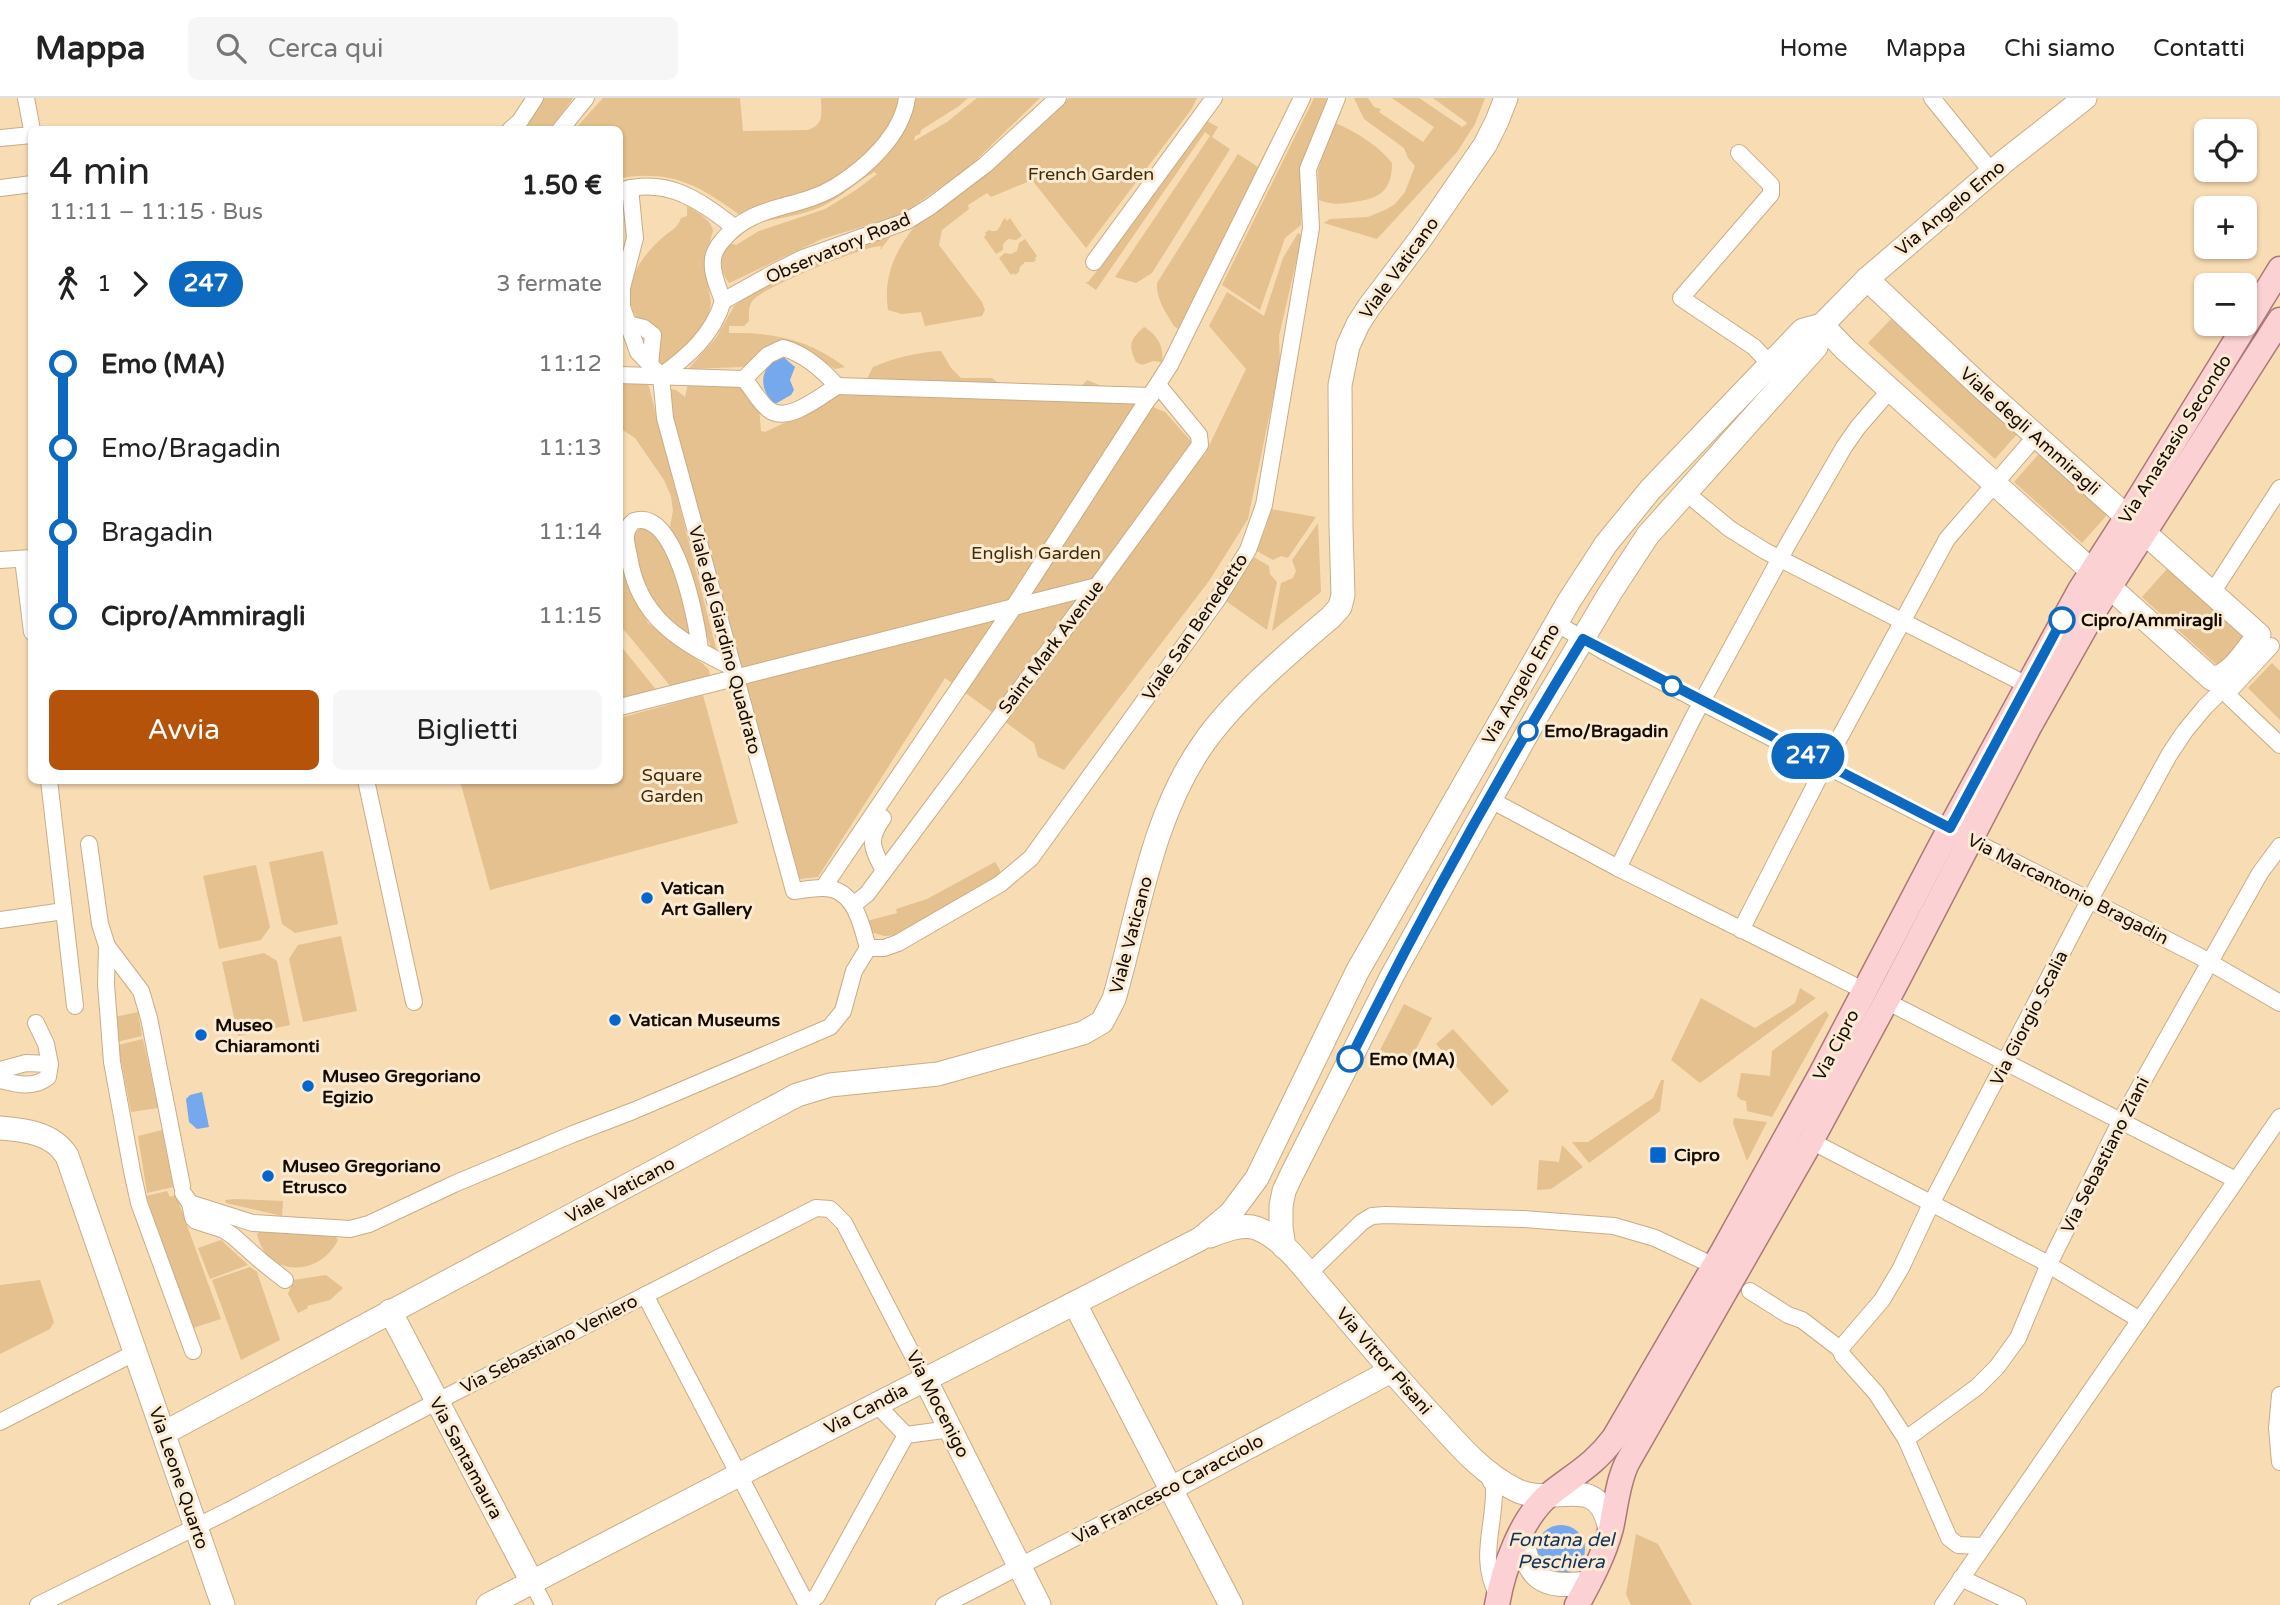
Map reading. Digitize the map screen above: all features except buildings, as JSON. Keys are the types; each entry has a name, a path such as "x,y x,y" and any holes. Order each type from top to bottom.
{"main road":[{"name":"Viale Vaticano","path":"164,1433 797,1095 825,1086 920,1076 966,1067 1083,1033 1102,1022 1114,999 1161,828 1185,773 1203,744 1239,701 1340,607 1343,596 1340,385 1348,346 1365,313 1485,145 1506,98"},
{"name":"Via Angelo Emo","path":"1284,1247 1280,1216 1284,1191 1323,1112 1393,974 1489,799 1628,563 1685,492 1816,347 1822,325 1867,279 1992,172 2085,98"},
{"name":"Via Anastasio Secondo","path":"2109,587 2135,526 2280,269"},
{"name":"Viale degli Ammiragli","path":"1867,279 2135,526 2270,645 2230,669 2217,685"},
{"name":"Via Anastasio Secondo","path":"2091,571 2135,526 2280,320"},
{"name":"Via Angelo Emo","path":"1237,1206 1257,1178 1357,972 1556,623 1606,544 1654,484 1803,330 1822,325"},
{"path":"1822,325 1890,390 2217,685"},
{"name":"Via Cipro","path":"1610,1531 1620,1482 1627,1463 1811,1141 1876,996 1960,834 2026,685 2091,571"},
{"name":"Via Cipro","path":"1960,834 2030,725 2109,587"},
{"name":"Via Cipro","path":"1549,1495 1594,1462 1615,1438 1821,1074 1876,996"},
{"name":"Via Leone Quarto","path":"0,1128 33,1132 50,1138 67,1156 223,1605"},
{"name":"Via Candia","path":"488,1605 1200,1239 1237,1206"},
{"name":"Via Vittor Pisani","path":"1200,1239 1233,1229 1252,1227 1284,1247 1391,1371 1486,1472 1521,1492 1549,1495"},
{"path":"1075,1304 1231,1605"},
{"name":"Via Santamaura","path":"390,1311 533,1582"},
{"name":"Via Francesco Caracciolo","path":"1170,1489 1391,1371"},
{"name":"Via Mocenigo","path":"925,1379 1039,1605"},
{"path":"1492,1602 1530,1516 1549,1495 1577,1493 1597,1500 1607,1516 1610,1531 1577,1605"},
{"path":"1521,1532 1527,1562 1540,1578 1557,1585 1589,1583"}],"street":[{"path":"26,98 31,126"},
{"path":"514,126 528,110 534,98"},
{"path":"563,126 586,98"},
{"path":"656,371 690,355 709,333 718,317 723,301 713,258 718,246 734,227 755,215 834,187 872,158 892,135 907,98"},
{"name":"Observatory Road","path":"723,301 803,258 908,221 976,172 1058,98"},
{"path":"1094,262 1214,98"},
{"path":"823,888 1013,608 1154,390 1176,353 1302,98"},
{"name":"Viale San Benedetto","path":"868,948 884,948 898,943 1000,884 1031,858 1217,600 1248,550 1264,505 1311,228 1308,169 1337,98"},
{"path":"1933,98 1992,172"},
{"path":"0,138 28,133"},
{"path":"1739,153 1771,185 1771,194 1681,298 1755,347 1770,365 1775,393"},
{"path":"0,188 28,184"},
{"path":"623,279 635,238 625,189 658,188 687,194 704,203 734,227"},
{"path":"623,306 638,352 656,371"},
{"path":"744,379 768,355 783,348 792,350 812,362 837,386"},
{"path":"623,375 656,371 744,379 770,412 780,415 801,408 837,386 1154,390"},
{"name":"Viale del Giardino Quadrato","path":"656,371 665,418 794,891 831,889 848,898 853,905"},
{"name":"Saint Mark Avenue","path":"853,905 867,894 1200,444 1199,435 1154,390"},
{"path":"1618,868 1701,702 1779,559 1844,447 1890,390"},
{"path":"1741,930 1825,765 1947,539 2036,436"},
{"path":"2212,593 2280,488"},
{"path":"1685,492 1730,529 1779,559 2026,685"},
{"path":"716,683 705,653 698,632 680,562 653,523 643,519 634,521 626,529 626,538 633,579 639,593 658,620 683,641 705,653 734,672"},
{"path":"0,560 27,559"},
{"path":"623,707 716,683 734,672 1097,586"},
{"name":"Via Marcantonio Bragadin","path":"1556,623 1701,702 2209,961 2280,1003"},
{"path":"2217,685 2280,745"},
{"name":"Via Giorgio Scalia","path":"1840,1349 1886,1293 1901,1268 1931,1204 2090,900 2169,755 2217,685"},
{"path":"884,871 873,848 873,832 963,700"},
{"path":"49,784 75,1006"},
{"path":"367,784 414,1002"},
{"path":"1489,799 1618,868 2121,1119 2236,1180"},
{"path":"89,844 100,924 107,946 112,1062 132,1171 139,1203 193,1351"},
{"name":"Via Sebastiano Ziani","path":"1906,1439 1964,1398 1997,1367 2018,1338 2049,1264 2121,1119 2260,873 2280,846"},
{"path":"185,1194 253,1223 342,1230 360,1227 478,1174 830,1027 843,1011 854,971 868,948 853,905"},
{"path":"0,920 64,911"},
{"path":"107,946 141,990 185,1194 193,1218 233,1236 285,1280"},
{"path":"0,1080 22,1085 37,1083 48,1077 50,1064 46,1044 36,1023"},
{"path":"0,1070 26,1063 50,1064"},
{"path":"1293,1101 1304,1114 1323,1112"},
{"path":"1943,1605 2280,1116"},
{"path":"1811,1141 2049,1264 2140,1320"},
{"name":"Via Sebastiano Veniero","path":"38,1605 195,1527 807,1211 816,1208 830,1209"},
{"name":"Via Mocenigo","path":"830,1209 844,1223 925,1379"},
{"path":"1308,1273 1362,1222 1372,1216 1385,1215 1523,1219 1614,1226 1655,1238 1714,1266"},
{"path":"1750,1291 1788,1315 1802,1320 1840,1349 1843,1356 1876,1393 1906,1439 1947,1535 1956,1544 1982,1546"},
{"path":"645,1295 806,1604 817,1596 905,1435"},
{"path":"0,1422 136,1352"},
{"path":"2280,1395 2277,1428 2280,1462"},
{"path":"876,1404 905,1435"},
{"path":"905,1435 951,1429"},
{"path":"1486,1472 1494,1487 1488,1567 1492,1602"},
{"name":"Via Francesco Caracciolo","path":"944,1605 1170,1489"},
{"name":"Via Santamaura","path":"533,1582 544,1605"},
{"path":"1958,1582 2018,1605"}],"green space":[{"path":"544,98 573,98 552,126 526,126"},
{"path":"603,98 740,98 743,131 813,128 820,121 821,98 900,98 889,128 874,149 821,189 740,215 711,195 684,182 655,176 623,178 623,126 578,126"},
{"path":"913,98 968,98 921,130 914,141 947,122 977,98 1040,98 970,166 911,208 892,218 822,239 729,283 723,273 722,263 730,243 736,245 759,231 825,209 877,174 874,172 814,210 747,226 860,176"},
{"name":"French Garden","path":"1069,98 1197,98 1191,110 1086,248 1032,180 991,197 987,193 968,205 969,209 942,230 939,245 982,302 985,310 982,316 925,326 921,312 902,314 888,310 887,286 892,265 915,226 996,167"},
{"path":"1314,98 1327,98 1301,164 1301,225 1285,238 1260,310 1222,285"},
{"path":"1354,98 1368,98 1374,107 1381,109 1379,112 1423,142 1434,127 1392,98 1419,98 1462,127 1466,122 1433,98 1485,98 1475,124 1457,152 1377,239 1324,223 1330,219 1368,217 1395,204 1405,192 1415,166 1404,148 1364,119"},
{"path":"1205,120 1218,127 1212,137 1230,149 1152,273 1136,283 1115,277 1210,136 1205,132 1096,290 1085,282 1088,282 1100,267"},
{"path":"1335,123 1366,140 1392,163 1387,187 1377,196 1340,204 1319,200 1318,170"},
{"path":"1238,154 1258,167 1178,329 1162,306 1157,283"},
{"path":"687,206 707,219 713,231 704,261 711,303 705,324 666,367 657,366 660,332 636,317 631,306 631,284 646,255 676,227 681,218 687,216"},
{"path":"1005,218 1007,221 1010,218 1022,236 1016,240 1008,239 1003,244 1003,250 996,254 984,237 985,233 998,230"},
{"name":"English Garden","path":"1298,233 1302,236 1279,336 1280,364 1248,519 1209,581 1064,770 1038,757 1034,743 945,678 818,877 800,879 671,419 668,395 671,389 685,397 688,384 742,388 759,408 761,431 765,432 799,416 848,382 867,379 873,367 906,356 941,351 961,378 992,378 1017,397 1077,391 1087,380 1165,412 1204,456 1246,369 1209,326 1227,292 1264,316 1283,258"},
{"path":"886,234 891,236 880,250 881,246 836,260 761,294 750,305 749,321 744,326 729,326 729,333 776,336 805,344 845,367 835,369 800,349 775,343 743,367 688,369 716,338 734,306 747,297 791,271"},
{"path":"1025,239 1037,256 1036,260 1025,262 1019,272 1011,275 999,258 1005,253 1017,251 1019,243"},
{"path":"1891,319 2017,434 1995,459 1868,343"},
{"path":"1144,327 1159,342 1162,362 1153,361 1142,365 1136,362 1132,343"},
{"path":"623,382 648,383 717,652 712,650 669,532 673,511 671,496 664,480 635,438 623,430"},
{"path":"2039,454 2107,515 2082,543 2014,482"},
{"path":"1271,509 1316,517 1288,558 1281,556 1273,560 1255,550 1266,528"},
{"path":"1318,523 1321,592 1272,631 1281,583 1293,578 1296,571 1292,560"},
{"path":"645,528 665,547 678,574 692,632 690,634 672,623 646,595 632,538 639,529"},
{"path":"1252,556 1269,566 1270,574 1277,582 1267,630 1223,599"},
{"path":"623,566 627,582 648,623 709,670 710,676 672,688 623,629"},
{"path":"2167,569 2247,640 2221,669 2142,597"},
{"path":"623,649 658,692 623,701"},
{"path":"2272,663 2280,671 2280,720 2248,688"},
{"name":"Square Garden","path":"703,695 738,823 490,890 461,784 623,784 623,717"},
{"path":"323,851 338,924 295,933 282,924 269,862"},
{"path":"995,862 1000,874 900,935 884,936 868,931 867,921 897,913 896,909 927,899"},
{"path":"256,865 270,927 261,940 219,949 203,876"},
{"path":"341,936 357,1011 303,1022 289,959 298,945"},
{"path":"264,953 277,961 290,1025 238,1036 222,962"},
{"path":"1800,988 1816,998 1700,1083 1671,1060 1701,998 1755,1028 1795,1003"},
{"path":"1404,1004 1432,1018 1408,1064 1380,1050"},
{"path":"1826,1011 1829,1015 1772,1117 1747,1111 1746,1101 1737,1096 1741,1073 1770,1076 1772,1051"},
{"path":"138,1012 142,1036 117,1042 114,1017"},
{"path":"1453,1029 1509,1091 1492,1106 1436,1044"},
{"path":"143,1039 158,1108 131,1112 118,1045"},
{"path":"1661,1080 1664,1080 1660,1111 1589,1163 1572,1142 1588,1142 1653,1098"},
{"path":"1734,1118 1767,1122 1747,1161 1733,1123"},
{"path":"162,1130 173,1187 147,1193 138,1136"},
{"path":"1562,1145 1583,1167 1551,1189 1537,1190 1539,1160 1559,1162"},
{"path":"167,1191 170,1197 176,1195 221,1319 193,1328 146,1196"},
{"path":"225,1200 283,1201 282,1216 226,1203"},
{"path":"261,1230 335,1236 338,1240 319,1261 294,1267 282,1265 262,1248 257,1234"},
{"path":"221,1240 248,1265 210,1279 198,1248"},
{"path":"250,1267 257,1272 280,1340 241,1360 212,1280"},
{"path":"326,1275 343,1288 330,1300 307,1306 308,1308 298,1313 288,1294 293,1280"},
{"path":"40,1280 54,1322 50,1329 0,1354 0,1285"},
{"path":"1636,1534 1658,1544 1692,1605 1631,1605 1626,1594"}],"water":[{"path":"781,355 795,367 790,380 794,390 791,395 775,404 765,391 763,378 769,365"},
{"path":"202,1092 209,1127 197,1129 189,1122 186,1099"},
{"name":"Fontana del Peschiera","path":"1561,1525 1578,1532 1585,1549 1578,1566 1561,1573 1544,1566 1537,1549 1544,1532"}],"bus line":[{"name":"247","path":"1350,1059 1393,974 1484,809 1583,639 1950,828 2062,620"}],"place":[{"name":"Cipro/Ammiragli","path":"2062,620"},
{"name":"Emo/Bragadin","path":"1528,731"},
{"name":"Vatican Art Gallery","path":"647,898"},
{"name":"Vatican Museums","path":"615,1020"},
{"name":"Museo Chiaramonti","path":"201,1035"},
{"name":"Emo (MA)","path":"1350,1059"},
{"name":"Museo Gregoriano Egizio","path":"308,1086"},
{"name":"Cipro","path":"1658,1155"},
{"name":"Museo Gregoriano Etrusco","path":"268,1176"}]}
